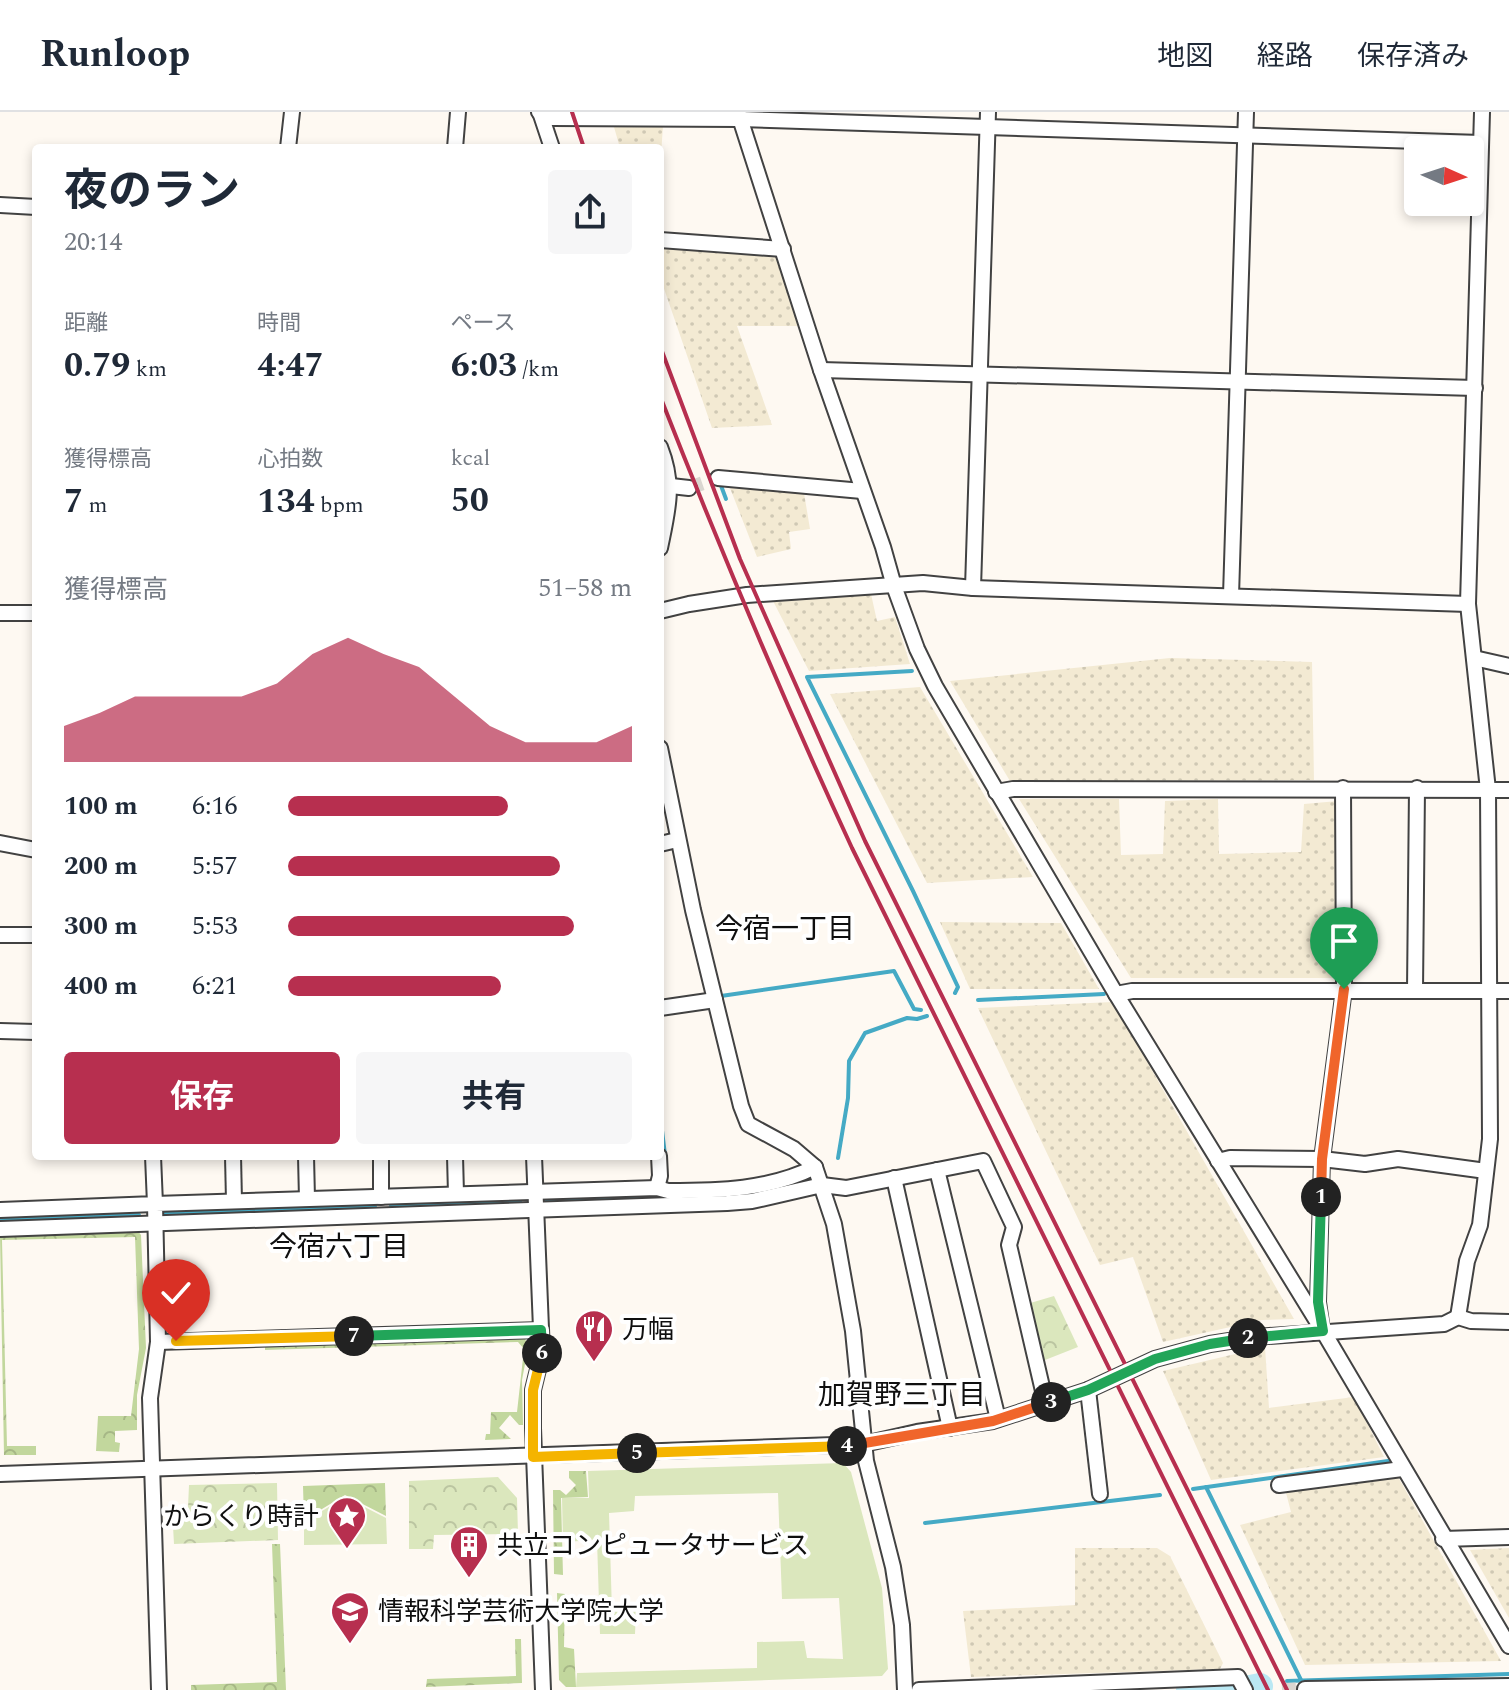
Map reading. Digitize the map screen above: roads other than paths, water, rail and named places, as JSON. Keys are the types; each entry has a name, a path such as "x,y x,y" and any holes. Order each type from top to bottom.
{"street":[{"path":"288,144 292,112"},
{"path":"455,144 458,112"},
{"path":"540,112 553,118 607,115 739,116 987,128 1404,141"},
{"path":"540,112 551,144"},
{"path":"973,588 988,112"},
{"path":"1231,596 1246,112"},
{"path":"1481,136 1482,112"},
{"path":"739,116 894,586 917,649 935,686 1116,994 1323,1331 1443,1539 1509,1646"},
{"path":"0,205 32,207"},
{"path":"1458,1317 1467,1261 1480,1225 1490,1139 1488,790 1468,604 1479,216"},
{"path":"664,240 783,249"},
{"path":"821,370 1475,388"},
{"path":"664,458 669,508 664,530"},
{"path":"718,478 862,491"},
{"path":"665,486 689,488"},
{"path":"664,610 747,595 923,583 973,588 1468,604"},
{"path":"0,613 32,613"},
{"path":"1474,658 1509,666"},
{"path":"664,770 677,840 741,1106 748,1124 794,1149 815,1167 834,1224 848,1298 870,1483 893,1567 902,1625 904,1690 911,1690"},
{"path":"1323,1331 1318,1302 1322,1159 1344,989 1343,788"},
{"path":"1415,990 1417,788"},
{"path":"996,792 1013,789 1509,790"},
{"path":"664,843 677,840"},
{"path":"0,843 32,849"},
{"path":"0,935 32,935"},
{"path":"1116,994 1132,991 1344,989 1509,991"},
{"path":"664,1007 715,1000"},
{"path":"0,1031 32,1032"},
{"path":"1218,1161 1230,1158 1322,1159 1365,1164 1398,1159 1486,1171"},
{"path":"153,1160 158,1342 150,1398 159,1690"},
{"path":"233,1160 234,1201"},
{"path":"306,1160 307,1199"},
{"path":"381,1160 381,1197"},
{"path":"455,1160 456,1194"},
{"path":"534,1160 542,1353 533,1390 533,1457 543,1690"},
{"path":"657,1188 659,1160"},
{"path":"0,1229 752,1201 822,1185 846,1188 983,1161 1014,1227 1009,1245 1046,1404"},
{"path":"0,1210 535,1191 657,1188 672,1191 739,1190 800,1175 815,1167"},
{"path":"937,1170 998,1419"},
{"path":"894,1178 950,1428"},
{"path":"0,1474 864,1444 998,1419 1088,1390 1155,1359 1210,1344 1323,1331 1444,1324 1458,1317 1471,1321 1509,1322"},
{"path":"158,1342 541,1330"},
{"path":"1088,1390 1100,1494"},
{"path":"1279,1485 1402,1469"},
{"path":"1443,1539 1509,1537"},
{"path":"919,1690 1128,1687 1147,1680 1238,1677 1243,1685"},
{"path":"1305,1689 1509,1686"}],"waterway":[{"path":"723,483 720,483 726,499"},
{"path":"912,671 807,677 958,987 955,993"},
{"path":"721,996 894,971 914,1009 921,1010"},
{"path":"978,1000 1104,994"},
{"path":"838,1158 848,1098 849,1061 865,1033 907,1018 927,1016"},
{"path":"664,1147 665,1155"},
{"path":"787,1185 807,1178"},
{"path":"547,1201 667,1198"},
{"path":"391,1206 520,1202"},
{"path":"163,1213 375,1206"},
{"path":"0,1219 139,1215"},
{"path":"1193,1489 1388,1461"},
{"path":"1206,1487 1301,1680"},
{"path":"925,1523 1160,1495"},
{"path":"1287,1681 1509,1674"},
{"path":"1189,1690 1240,1690 1260,1686"}],"tunnel":[{"path":"689,488 718,478"},
{"path":"1282,1690 1305,1689"}],"railway":[{"path":"572,112 583,144"},
{"path":"664,357 740,559 865,841 1287,1690"},
{"path":"664,406 753,624 852,848 1268,1690"}],"place":[{"name":"万幅","path":"594,1363"},
{"name":"からくり時計","path":"347,1550"},
{"name":"共立コンピュータサービス","path":"469,1579"},
{"name":"情報科学芸術大学院大学","path":"350,1645"}],"district":[{"name":"今宿一丁目","path":"785,928"},
{"name":"今宿六丁目","path":"339,1246"},
{"name":"加賀野三丁目","path":"902,1394"}]}
